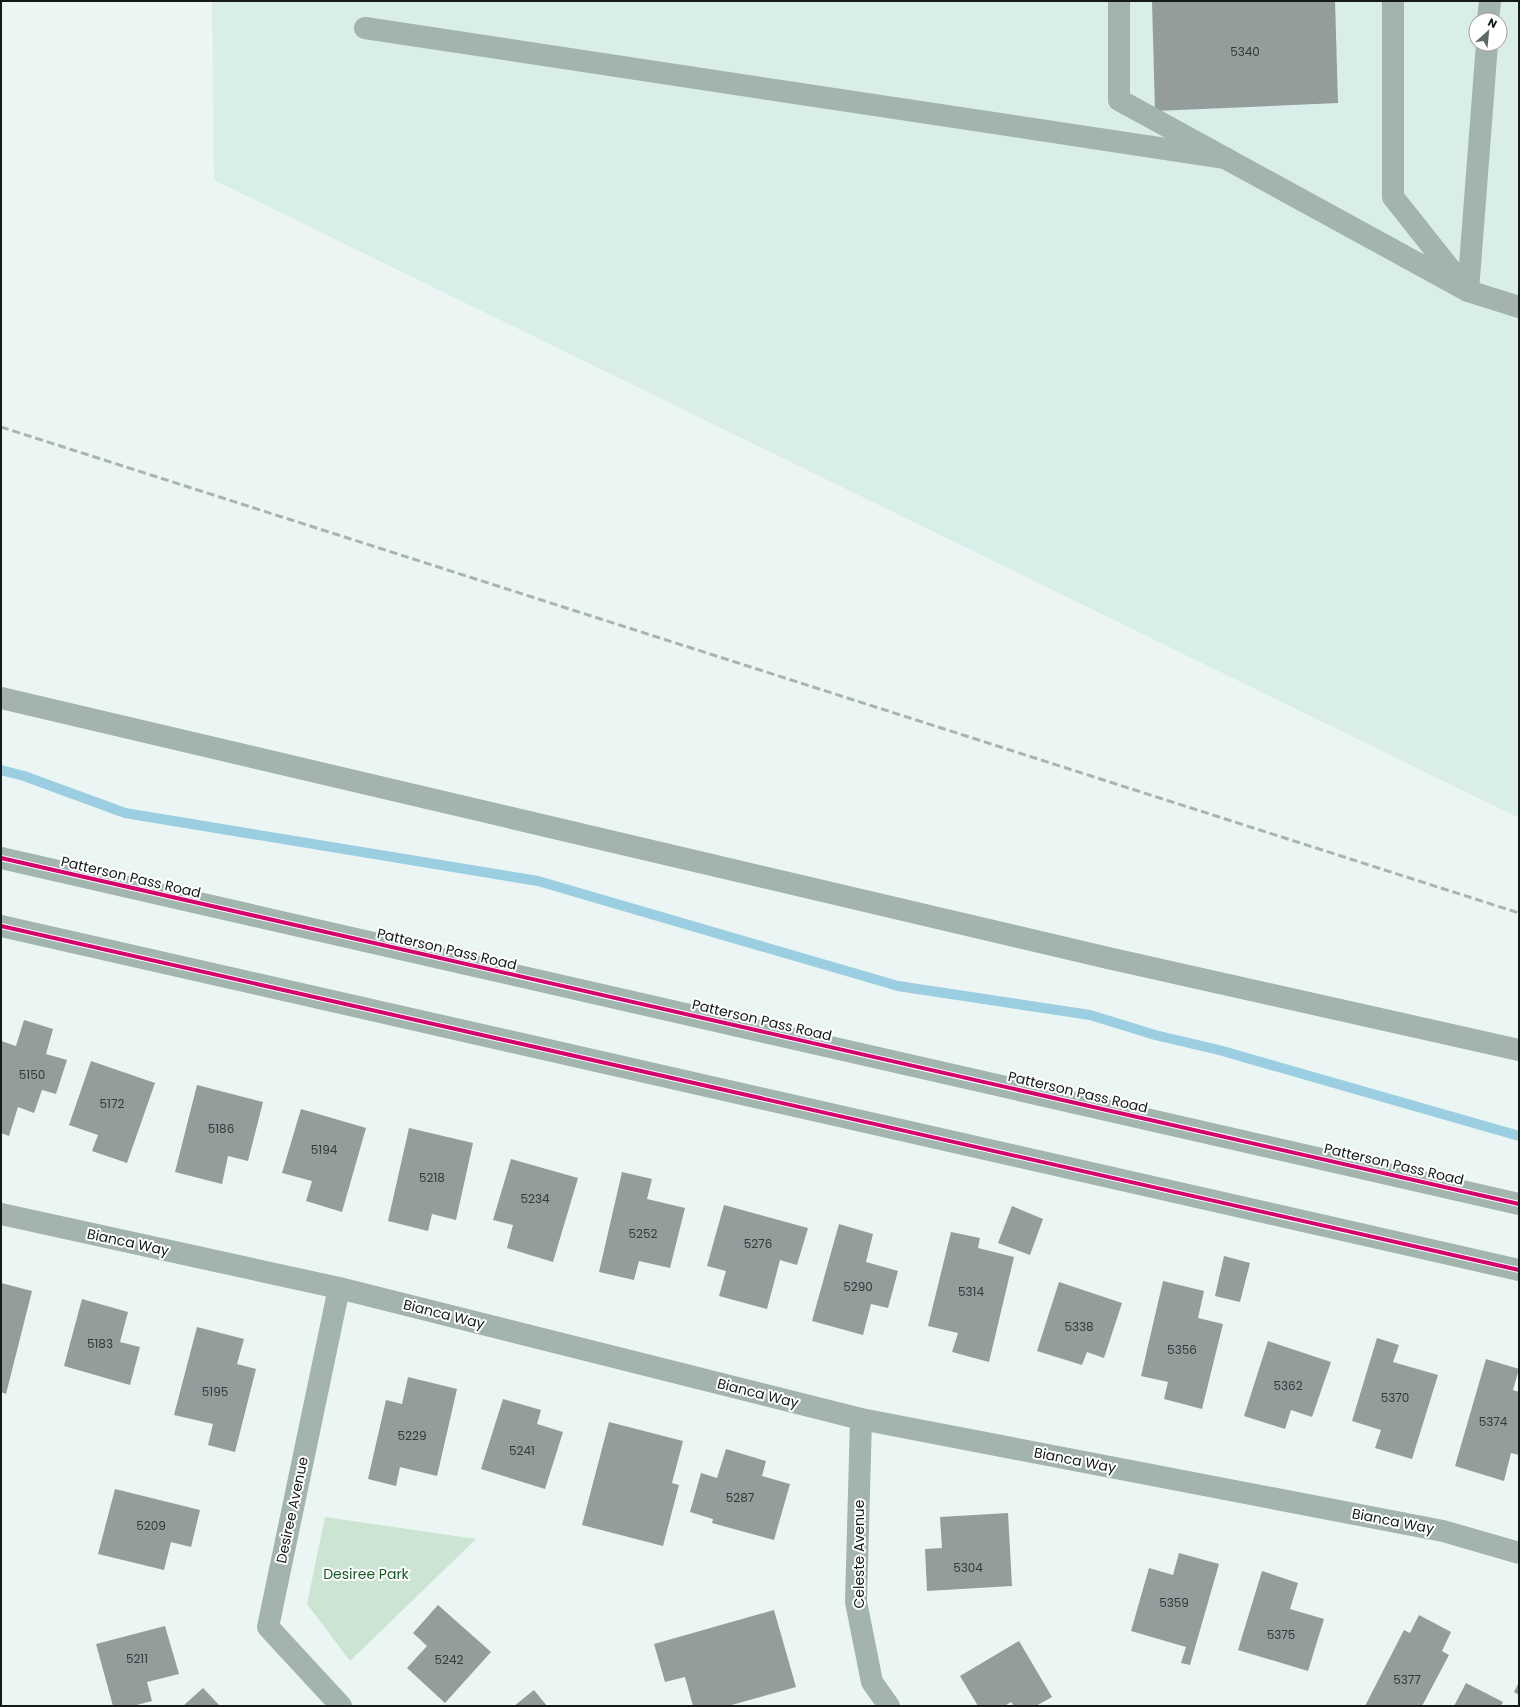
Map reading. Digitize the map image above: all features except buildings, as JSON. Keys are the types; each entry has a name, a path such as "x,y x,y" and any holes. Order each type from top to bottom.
{"main road":[{"name":"Patterson Pass Road","path":"1,858 1519,1204"},
{"path":"1,926 1519,1270"}],"street":[{"path":"1118,1 1119,100 1468,291 1519,307"},
{"path":"1393,1 1394,197 1468,291"},
{"path":"1489,12 1490,1"},
{"path":"365,28 1225,158"},
{"path":"1468,291 1486,52"},
{"path":"1,698 1108,958 1519,1050"},
{"name":"Bianca Way","path":"1,1214 339,1288 860,1419 1443,1531 1519,1553"},
{"name":"Desiree Avenue","path":"339,1288 268,1627 342,1706"},
{"name":"Celeste Avenue","path":"860,1419 856,1602 872,1682 889,1706"}],"shaded area":[{"path":"212,1 1519,1 1519,818 214,180"}],"green space":[{"name":"Desiree Park","path":"325,1517 476,1539 350,1661 307,1604"}],"waterway":[{"path":"1,770 24,776 125,813 538,881 898,986 1090,1015 1155,1035 1219,1050 1519,1136"}],"railway":[{"path":"1,427 1519,913"}],"cycle path":[{"path":"1,858 1519,1204"},
{"path":"1,926 1519,1270"}]}
